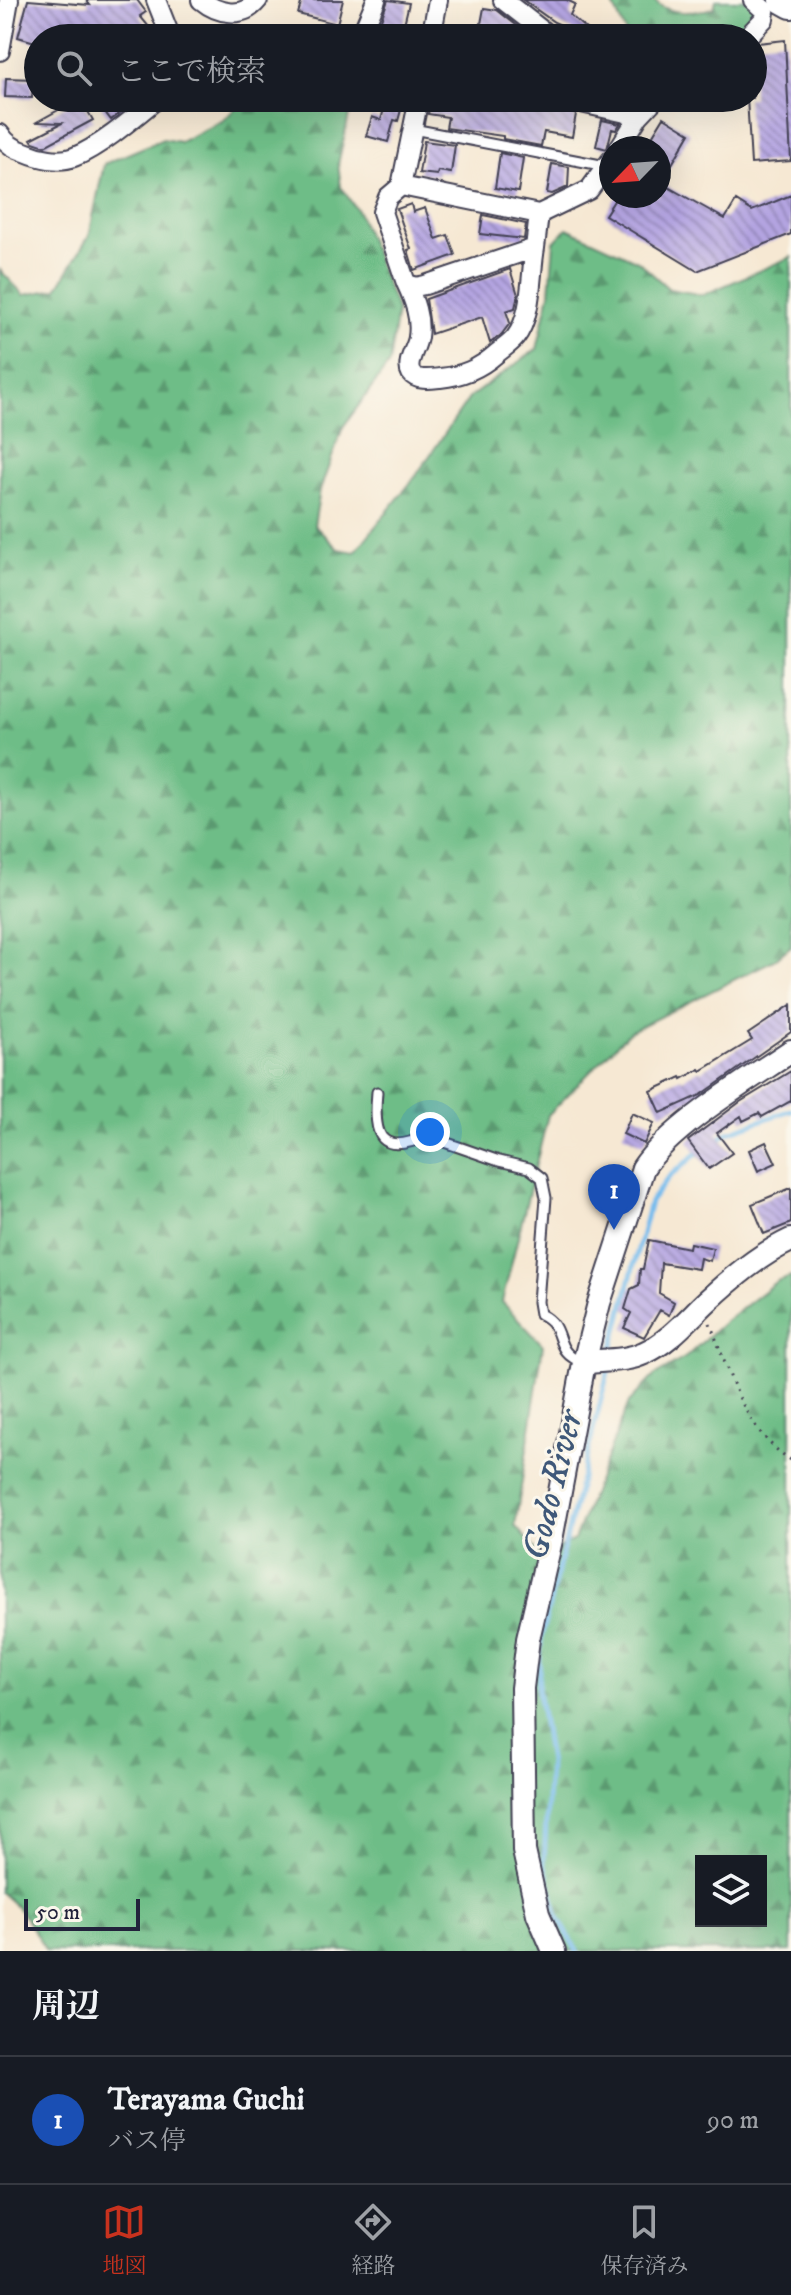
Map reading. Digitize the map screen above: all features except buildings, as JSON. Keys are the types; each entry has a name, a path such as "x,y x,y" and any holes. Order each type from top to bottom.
{"main road":[{"path":"782,0 791,5"}],"street":[{"path":"0,51 9,0"},
{"path":"156,0 165,24"},
{"path":"201,0 227,13 243,12 258,0"},
{"path":"366,24 376,0"},
{"path":"434,24 438,0"},
{"path":"503,0 534,24"},
{"path":"753,0 765,11 759,24"},
{"path":"0,134 16,149 35,156 55,159 74,157 141,112"},
{"path":"416,112 401,186 388,197 382,212 414,301 418,321 418,339 411,358 413,375 419,379 464,375 491,358 515,337 528,305 539,214"},
{"path":"621,112 639,116"},
{"path":"635,112 639,116"},
{"path":"626,136 643,112"},
{"path":"401,186 539,214 589,190 599,176"},
{"path":"406,283 415,287 425,285 535,248"},
{"path":"554,1951 538,1914 524,1851 522,1688 528,1639 551,1540 584,1363 613,1258 648,1160 671,1137 791,1051"},
{"path":"584,1363 603,1359 628,1360 663,1344 703,1304 753,1263 791,1240"}],"lane":[{"path":"413,129 599,161"},
{"path":"377,1092 375,1114 379,1133 390,1143 405,1145 427,1136 529,1168 542,1178 546,1198 538,1302 540,1314 554,1325 570,1358 584,1363"}],"path":[{"path":"703,1304 737,1396 777,1451 791,1460"}],"green space":[{"path":"611,0 654,0 666,9 682,12 714,8 716,0 750,0 754,7 742,24 622,24"},
{"path":"232,112 350,112 338,164 341,187 358,212 397,311 389,364 343,427 320,490 314,525 338,549 355,552 415,477 470,397 537,349 550,293 554,242 567,228 638,261 669,289 703,295 791,257 791,946 774,960 629,1032 548,1115 502,1302 543,1345 515,1526 541,1556 574,1540 629,1402 654,1376 686,1357 724,1322 777,1281 791,1276 791,1951 46,1951 21,1911 0,1892 0,270 24,295 57,289 89,236 104,164 163,139 180,142 224,120"}],"waterway":[{"name":"Godo River","path":"715,1141 729,1132 791,1110"},
{"name":"Godo River","path":"611,1354 650,1202 669,1177 700,1151"},
{"name":"Godo River","path":"577,1951 558,1917 544,1863 549,1761 538,1690 541,1638 609,1368"}],"place":[{"name":"Terayama Guchi","path":"614,1230"}]}
